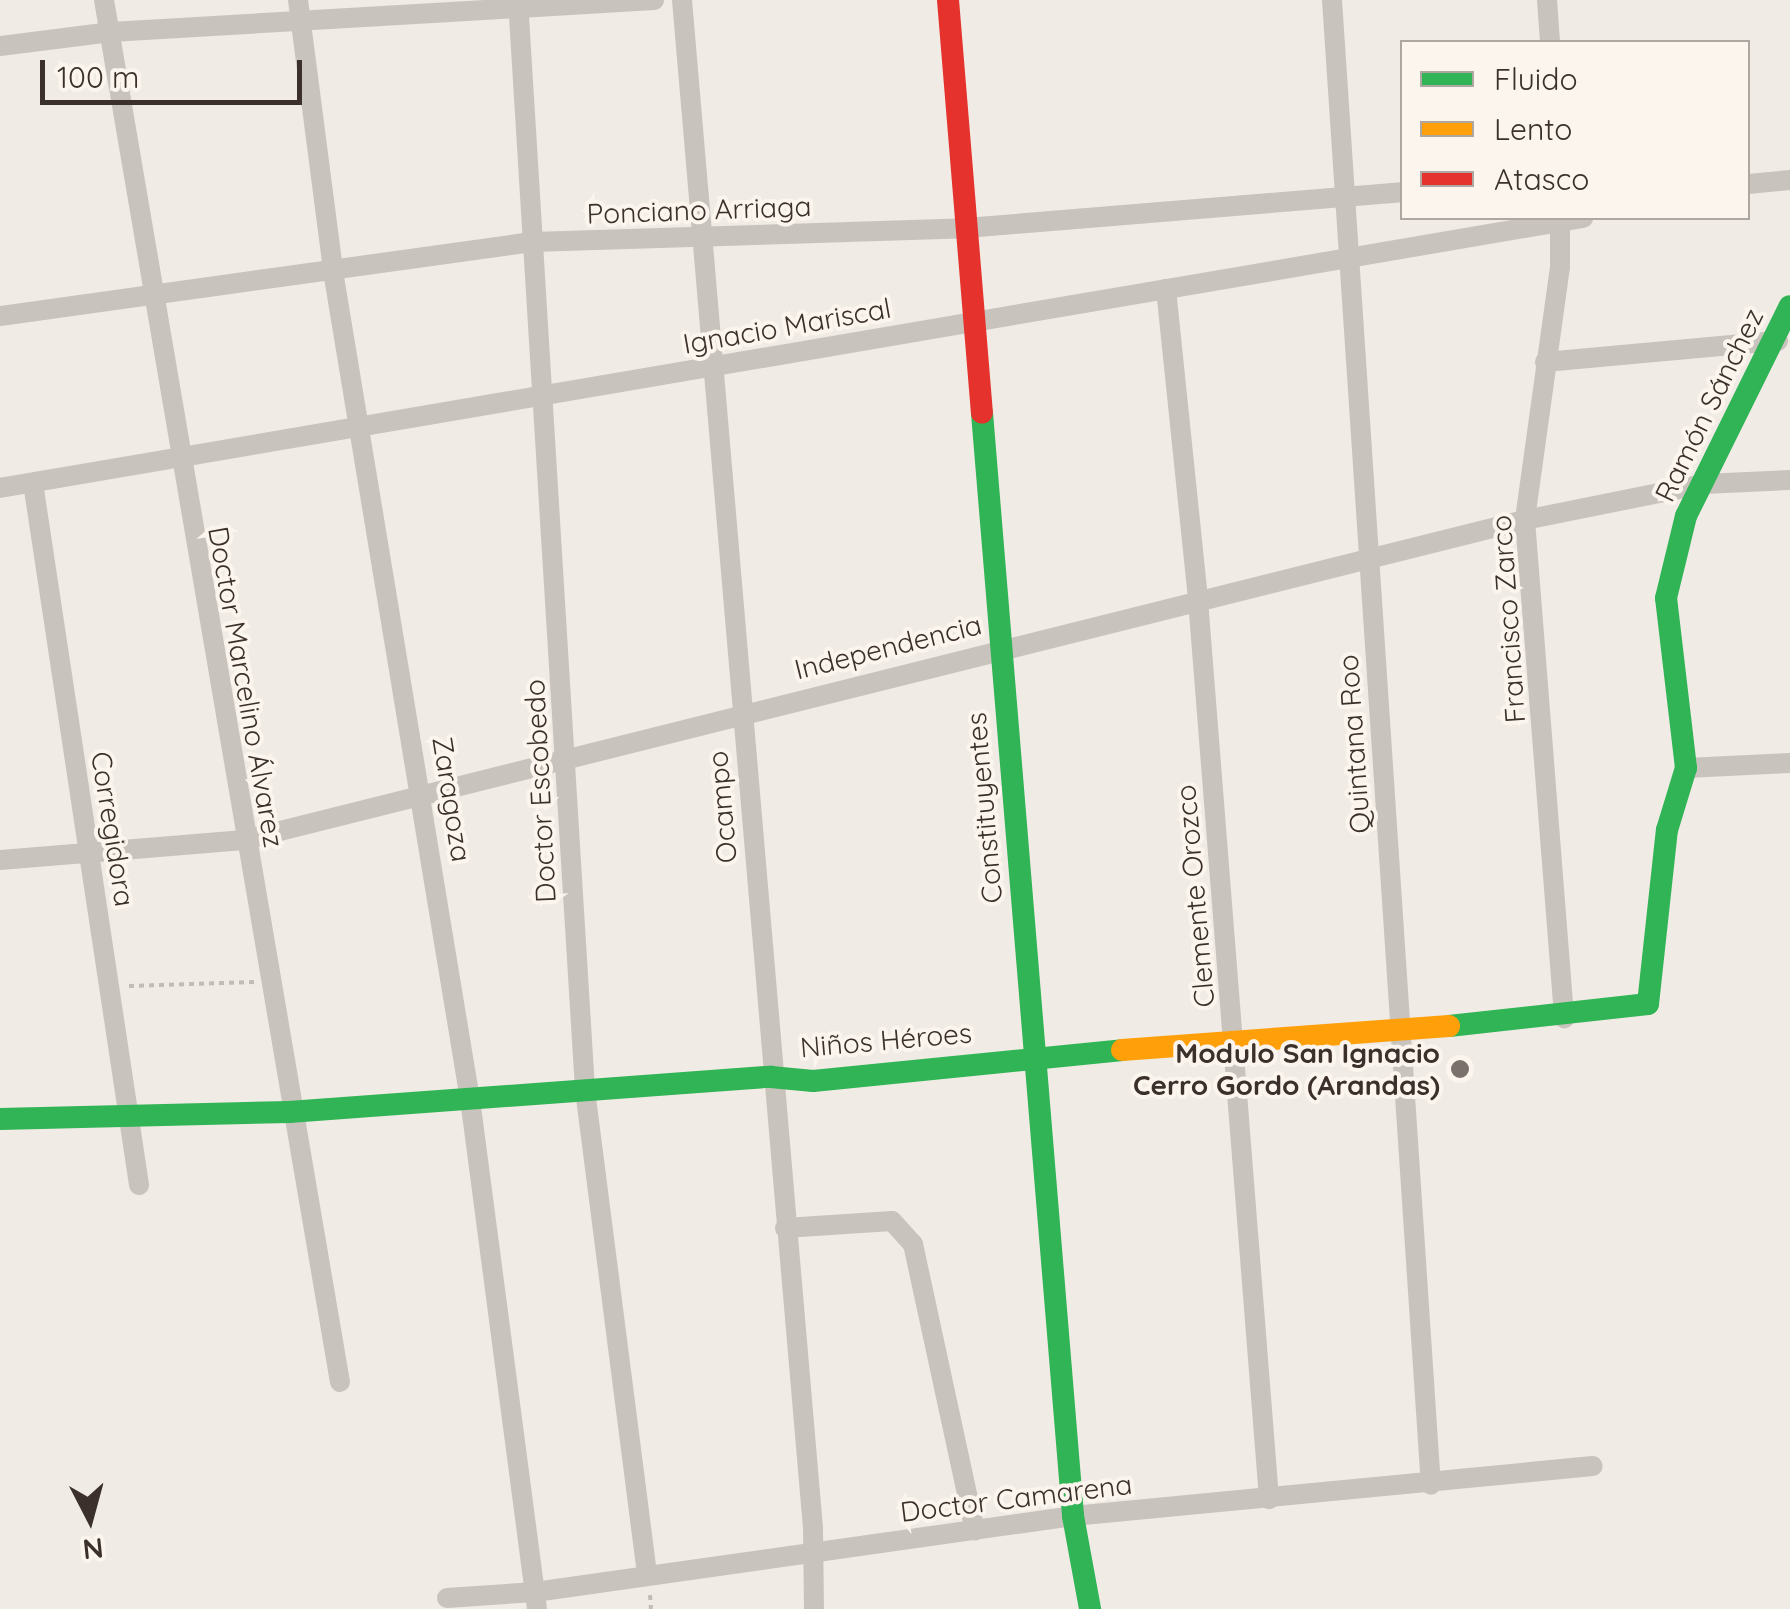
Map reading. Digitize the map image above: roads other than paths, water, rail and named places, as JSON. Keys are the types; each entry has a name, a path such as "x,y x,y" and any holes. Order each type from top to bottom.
{"street":[{"name":"Doctor Marcelino Álvarez","path":"104,0 289,1112 340,1382"},
{"name":"Zaragoza","path":"298,0 334,270 424,793 470,1099 536,1600"},
{"path":"0,46 110,32 654,0"},
{"name":"Ocampo","path":"682,0 709,368 814,1552 814,1609"},
{"name":"Constituyentes","path":"948,0 1073,1516 1090,1609"},
{"name":"Quintana Roo","path":"1332,0 1431,1484"},
{"path":"1547,0 1550,40"},
{"name":"Doctor Escobedo","path":"518,6 546,396 586,1090 648,1575"},
{"path":"1750,184 1790,180"},
{"name":"Ponciano Arriaga","path":"0,316 153,300 532,242 966,228 1400,192"},
{"name":"Ignacio Mariscal","path":"0,488 1560,220"},
{"name":"Francisco Zarco","path":"1560,220 1560,267 1525,520 1564,1018"},
{"name":"Clemente Orozco","path":"1166,290 1198,600 1269,1499"},
{"name":"Ramón Sánchez","path":"1648,1004 1667,830 1686,768 1666,598 1686,516 1778,341 1790,306"},
{"path":"1545,362 1778,341"},
{"name":"Independencia","path":"0,860 89,856 244,840 1001,647 1525,520 1704,484 1790,480"},
{"name":"Corregidora","path":"33,482 139,1184"},
{"path":"1686,768 1790,763"},
{"name":"Niños Héroes","path":"0,1119 289,1112 771,1077 813,1081 1034,1056 1564,1018 1648,1004"},
{"path":"785,1228 892,1221 913,1244 975,1530"},
{"name":"Doctor Camarena","path":"447,1598 536,1600 648,1575 1073,1516 1593,1466"}],"place":[{"name":"Modulo San Ignacio Cerro Gordo (Arandas)","path":"1460,1069"}]}
